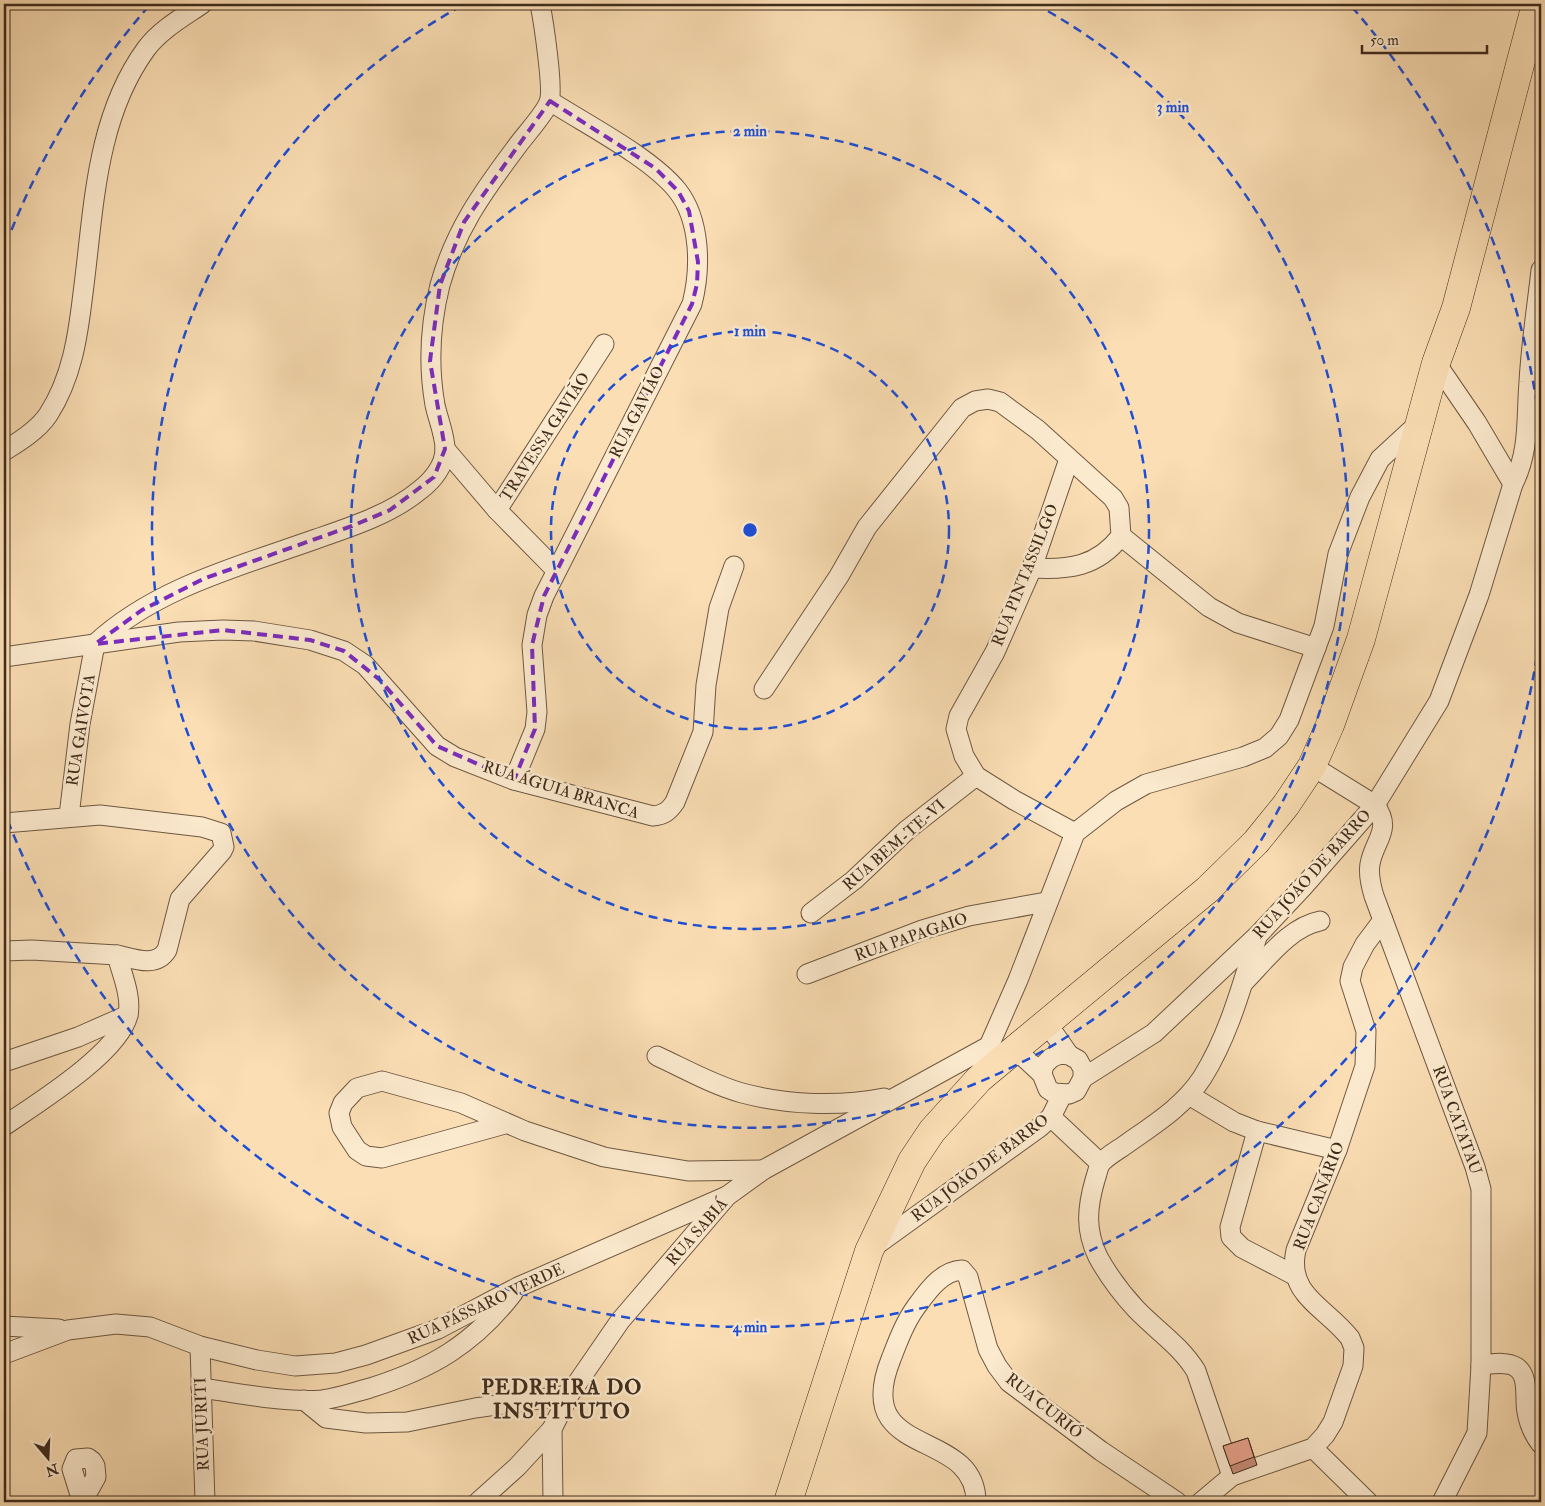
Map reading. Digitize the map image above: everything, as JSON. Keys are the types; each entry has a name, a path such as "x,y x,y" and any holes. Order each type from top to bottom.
{"main road":[{"path":"788,1502 869,1251 912,1161 932,1131 979,1079 1002,1047 1046,1022 1207,890 1256,842 1286,805 1312,766 1330,725 1361,639 1436,362 1456,308 1536,4"}],"street":[{"path":"4,451 21,441 47,417 64,385 77,345 101,155 111,116 127,82 147,48 173,23 202,4"},
{"path":"498,510 445,449 435,404 430,361 433,319 440,286 464,222 479,197 550,101 546,35 540,4"},
{"name":"RUA GAVIÃO","path":"514,780 535,729 537,712 532,645 537,615 556,569 692,304 697,284 698,262 689,211 678,191 655,168 550,101"},
{"name":"RUA JOÃO DE BARRO","path":"869,1251 1051,1117 1062,1095 1076,1091 1083,1078 1154,1033 1257,936 1375,805 1439,701 1473,612 1513,484 1526,449 1535,378 1541,270"},
{"name":"TRAVESSA GAVIÃO","path":"556,569 498,510 604,344"},
{"path":"1436,362 1477,423 1513,484"},
{"path":"764,689 838,576 866,527 962,408 981,400 1000,402 1038,430 1113,498 1119,508 1121,536 1110,550 1083,565 1055,569 1032,568"},
{"path":"1062,1095 1048,1089 1042,1074 1002,1047 1018,980 1046,902 1075,833 1116,801 1146,784 1243,757 1265,748 1279,736 1290,720 1324,626 1338,554 1360,498 1380,459 1420,422"},
{"path":"95,644 113,628 142,610 203,579 352,526 390,510 419,491 434,477 445,449"},
{"name":"RUA PINTASSILGO","path":"976,776 959,742 956,729 959,716 995,652 1032,568 1069,459"},
{"path":"1121,536 1209,607 1238,623 1316,648"},
{"name":"RUA ÁGUIA BRANCA","path":"4,657 179,632 223,630 254,631 319,643 344,651 365,665 437,746 455,757 514,780 646,816 661,815 670,810 675,802 703,732 706,685 719,608 734,566"},
{"name":"RUA GAIVOTA","path":"69,816 80,724 95,644"},
{"path":"1312,766 1375,805"},
{"path":"976,776 1014,800 1075,833"},
{"name":"RUA BEM-TE-VI","path":"811,913 854,880 907,830 976,776"},
{"name":"RUA CATATAU","path":"1375,805 1384,822 1370,863 1369,879 1475,1167 1481,1189 1481,1365 1476,1433 1442,1502"},
{"path":"4,823 69,816 129,817 202,827 221,833 224,847 180,898 167,950 163,957 156,961 144,961 117,955 32,950 4,951"},
{"name":"RUA PAPAGAIO","path":"807,974 922,930 969,916 1046,902"},
{"name":"RUA CANÁRIO","path":"1294,1276 1296,1250 1337,1150 1365,1066 1367,1050 1366,1031 1350,981 1353,967 1365,944 1383,920"},
{"path":"1243,982 1289,938 1303,927 1320,921"},
{"path":"1232,1476 1196,1372 1187,1358 1135,1308 1124,1294 1099,1258 1091,1240 1087,1222 1089,1202 1100,1163 1160,1121 1189,1095 1215,1053 1243,982 1257,936"},
{"path":"4,1126 74,1077 106,1048 128,1015 128,1001 117,955"},
{"path":"4,1062 78,1037 128,1015"},
{"path":"1046,1022 1069,1055"},
{"name":"RUA SABIÁ","path":"553,1502 552,1429 569,1395 620,1321 727,1196 763,1170 902,1094 1002,1047"},
{"path":"1042,1074 1044,1065 1051,1058 1060,1054 1069,1055 1078,1060 1083,1069 1083,1078"},
{"path":"658,1056 723,1086 744,1093 830,1104 860,1102 902,1094"},
{"path":"505,1124 382,1158 366,1156 357,1150 342,1127 339,1113 343,1103 357,1088 382,1081 461,1103 505,1124 604,1157 688,1171 763,1170"},
{"path":"1189,1095 1234,1122 1257,1131 1337,1150"},
{"path":"1051,1117 1100,1163"},
{"path":"1201,1502 1232,1476 1313,1448 1333,1422 1349,1382 1353,1366 1354,1348 1350,1338 1342,1327 1309,1298 1294,1276 1242,1248 1231,1237 1230,1227 1257,1131"},
{"name":"RUA PÁSSARO VERDE","path":"4,1354 68,1330 116,1324 134,1324 200,1346 257,1360 296,1366 336,1362 366,1355 438,1329 518,1287 727,1196"},
{"name":"RUA CURIÓ","path":"976,1502 976,1492 971,1477 961,1463 893,1425 884,1406 882,1392 884,1378 912,1313 930,1288 952,1271 962,1270 968,1277 988,1348 997,1366 1009,1382 1101,1450 1177,1502"},
{"path":"201,1388 304,1400 323,1400 357,1392 416,1372 455,1351 497,1314 518,1287"},
{"path":"4,1326 68,1330"},
{"name":"RUA JURITI","path":"200,1346 205,1502"},
{"path":"1481,1365 1509,1364 1520,1372 1525,1384 1526,1411 1530,1426 1541,1444"},
{"path":"304,1400 326,1418 374,1423 407,1422 475,1408 569,1395"},
{"path":"478,1502 517,1467 552,1429"},
{"path":"1313,1448 1368,1502"},
{"path":"797,1475 801,1502"}],"highlighted area":[{"path":"550,101 655,168 678,191 689,211 698,262 697,284 692,304 544,596 532,645 535,729 514,780 437,746 380,680 344,651 310,640 223,630 95,644 142,610 203,579 352,526 390,510 434,477 445,449 430,361 440,285 464,222"}],"building":[{"path":"1248,1438 1254,1457 1230,1466 1223,1446"}],"district":[{"name":"PEDREIRA DO INSTITUTO","path":"562,1399"}]}
